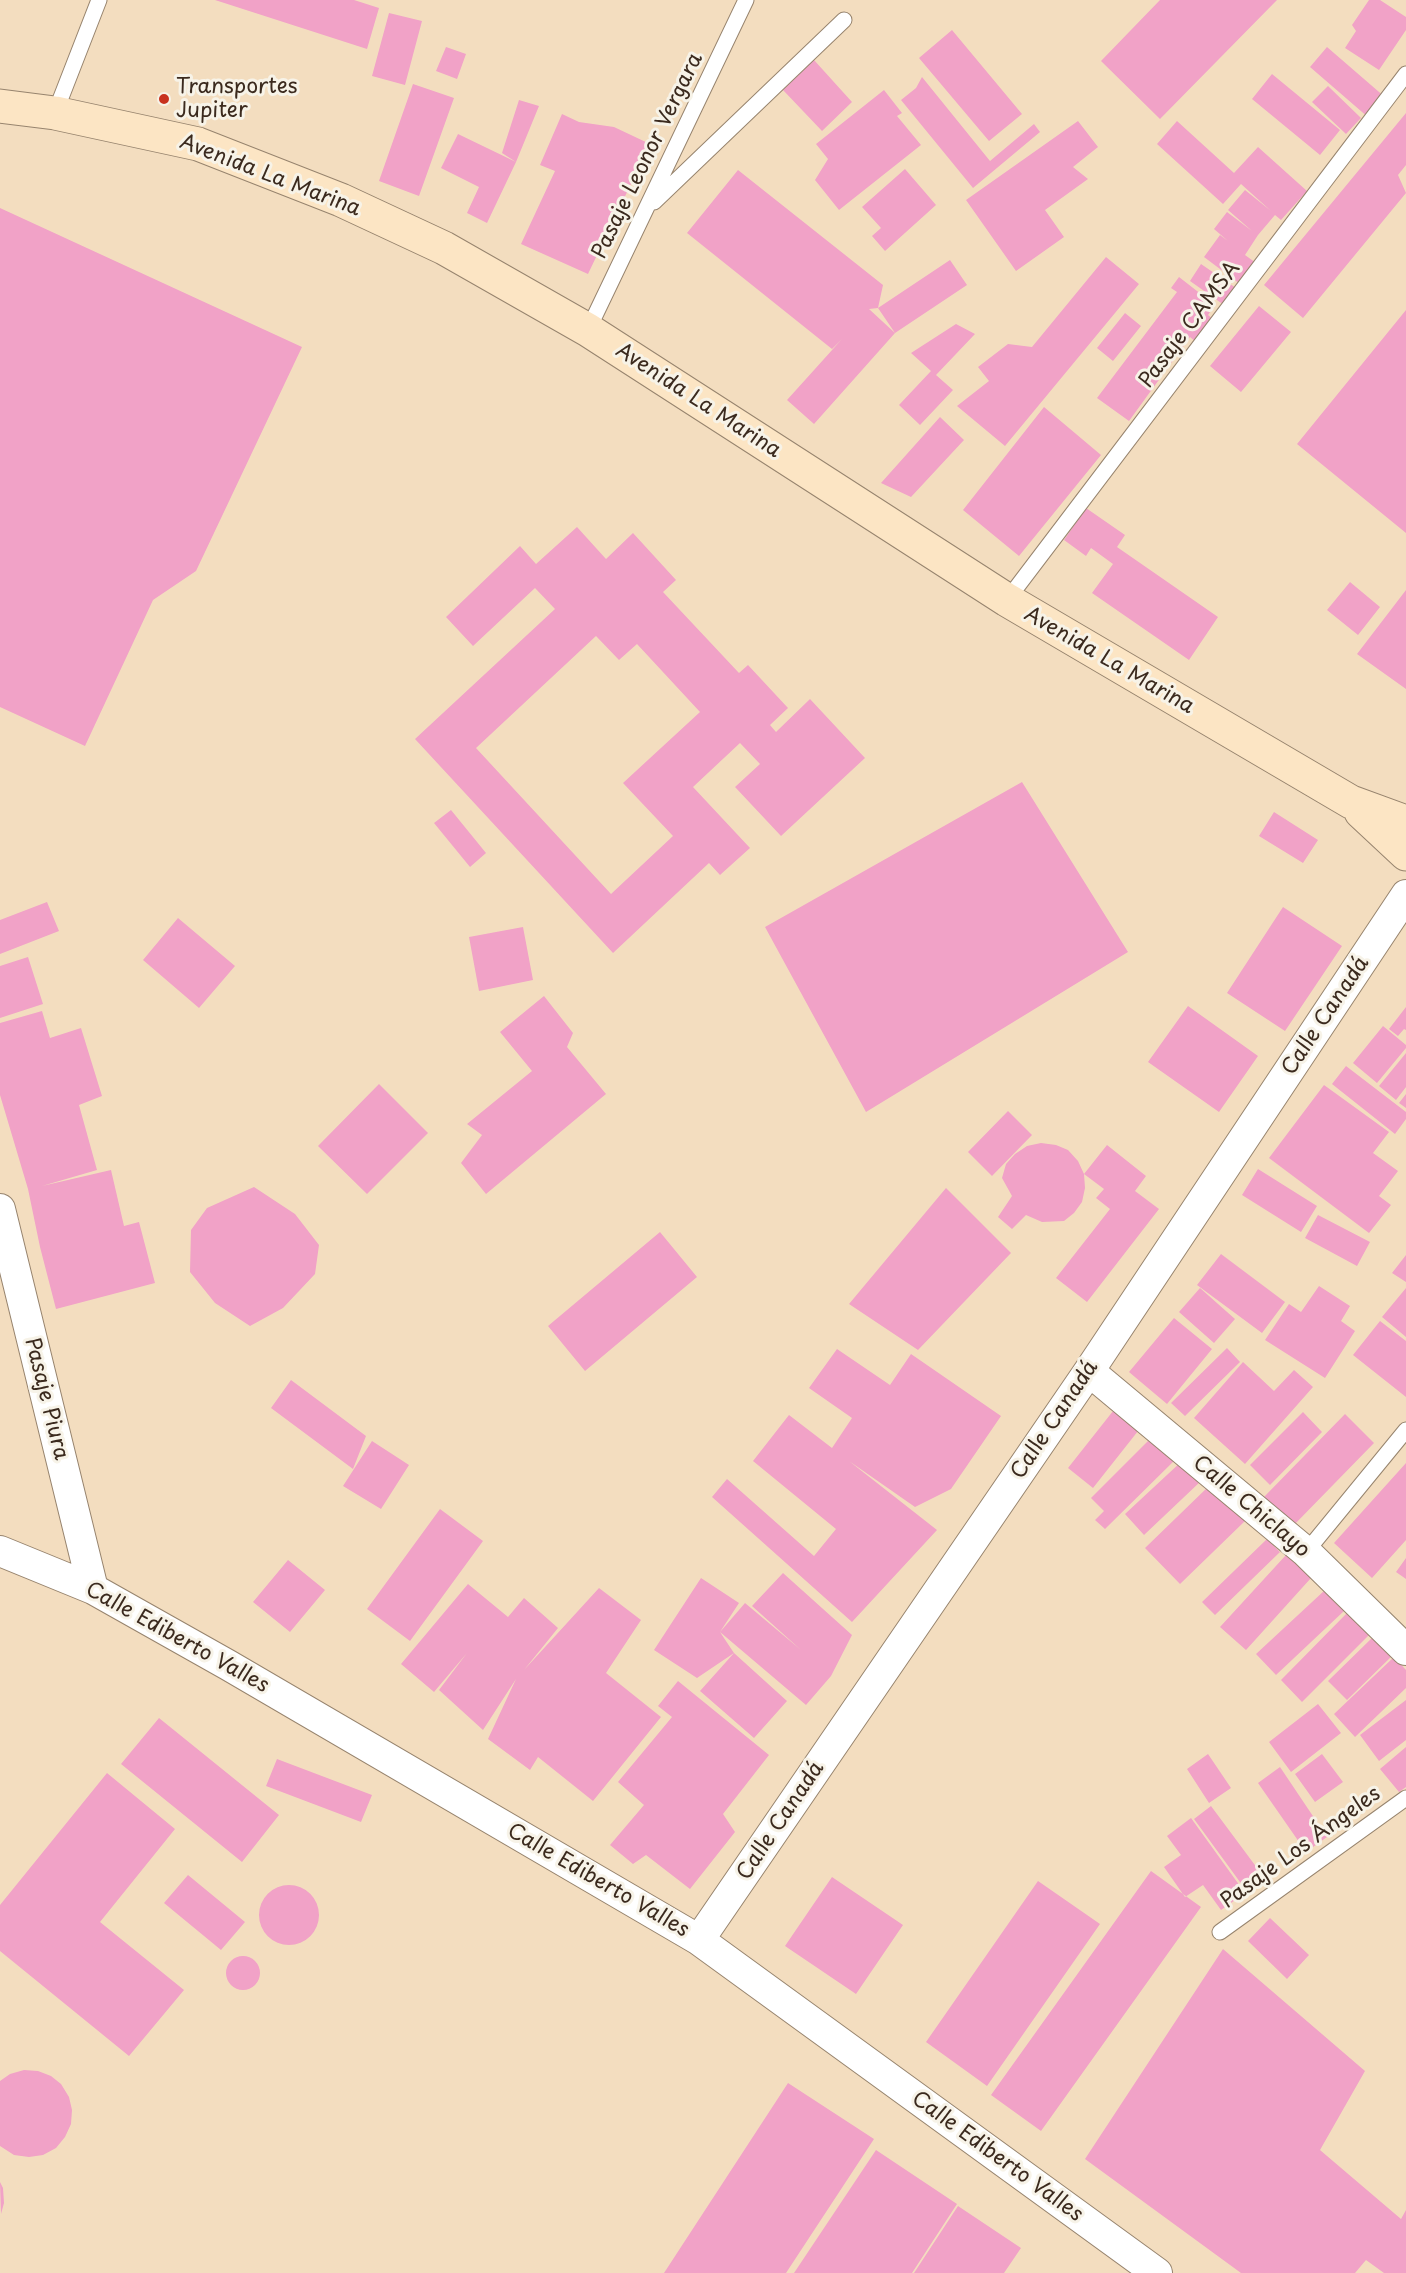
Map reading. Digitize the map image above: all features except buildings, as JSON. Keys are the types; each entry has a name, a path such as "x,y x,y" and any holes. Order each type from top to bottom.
{"main road":[{"name":"Avenida La Marina","path":"0,106 55,113 198,144 340,200 444,248 588,330 1007,600 1351,802 1406,822"},
{"name":"Avenida La Marina","path":"1351,802 1406,854"}],"street":[{"name":"Calle Canadá","path":"699,1940 1089,1371 1406,896"},
{"name":"Pasaje Piura","path":"0,1209 93,1589"},
{"name":"Calle Chiclayo","path":"1089,1371 1306,1552 1406,1650"},
{"name":"Calle Ediberto Valles","path":"0,1551 93,1589 228,1665 699,1940 1157,2273"}],"lane":[{"path":"55,113 99,0"},
{"name":"Pasaje Leonor Vergara","path":"588,330 746,0"},
{"path":"647,208 844,20"},
{"name":"Pasaje CAMSA","path":"1007,600 1406,74"},
{"path":"1306,1552 1406,1430"},
{"name":"Pasaje Los Ángeles","path":"1220,1932 1406,1798"}],"place":[{"name":"Transportes Jupiter","path":"164,99"}]}
